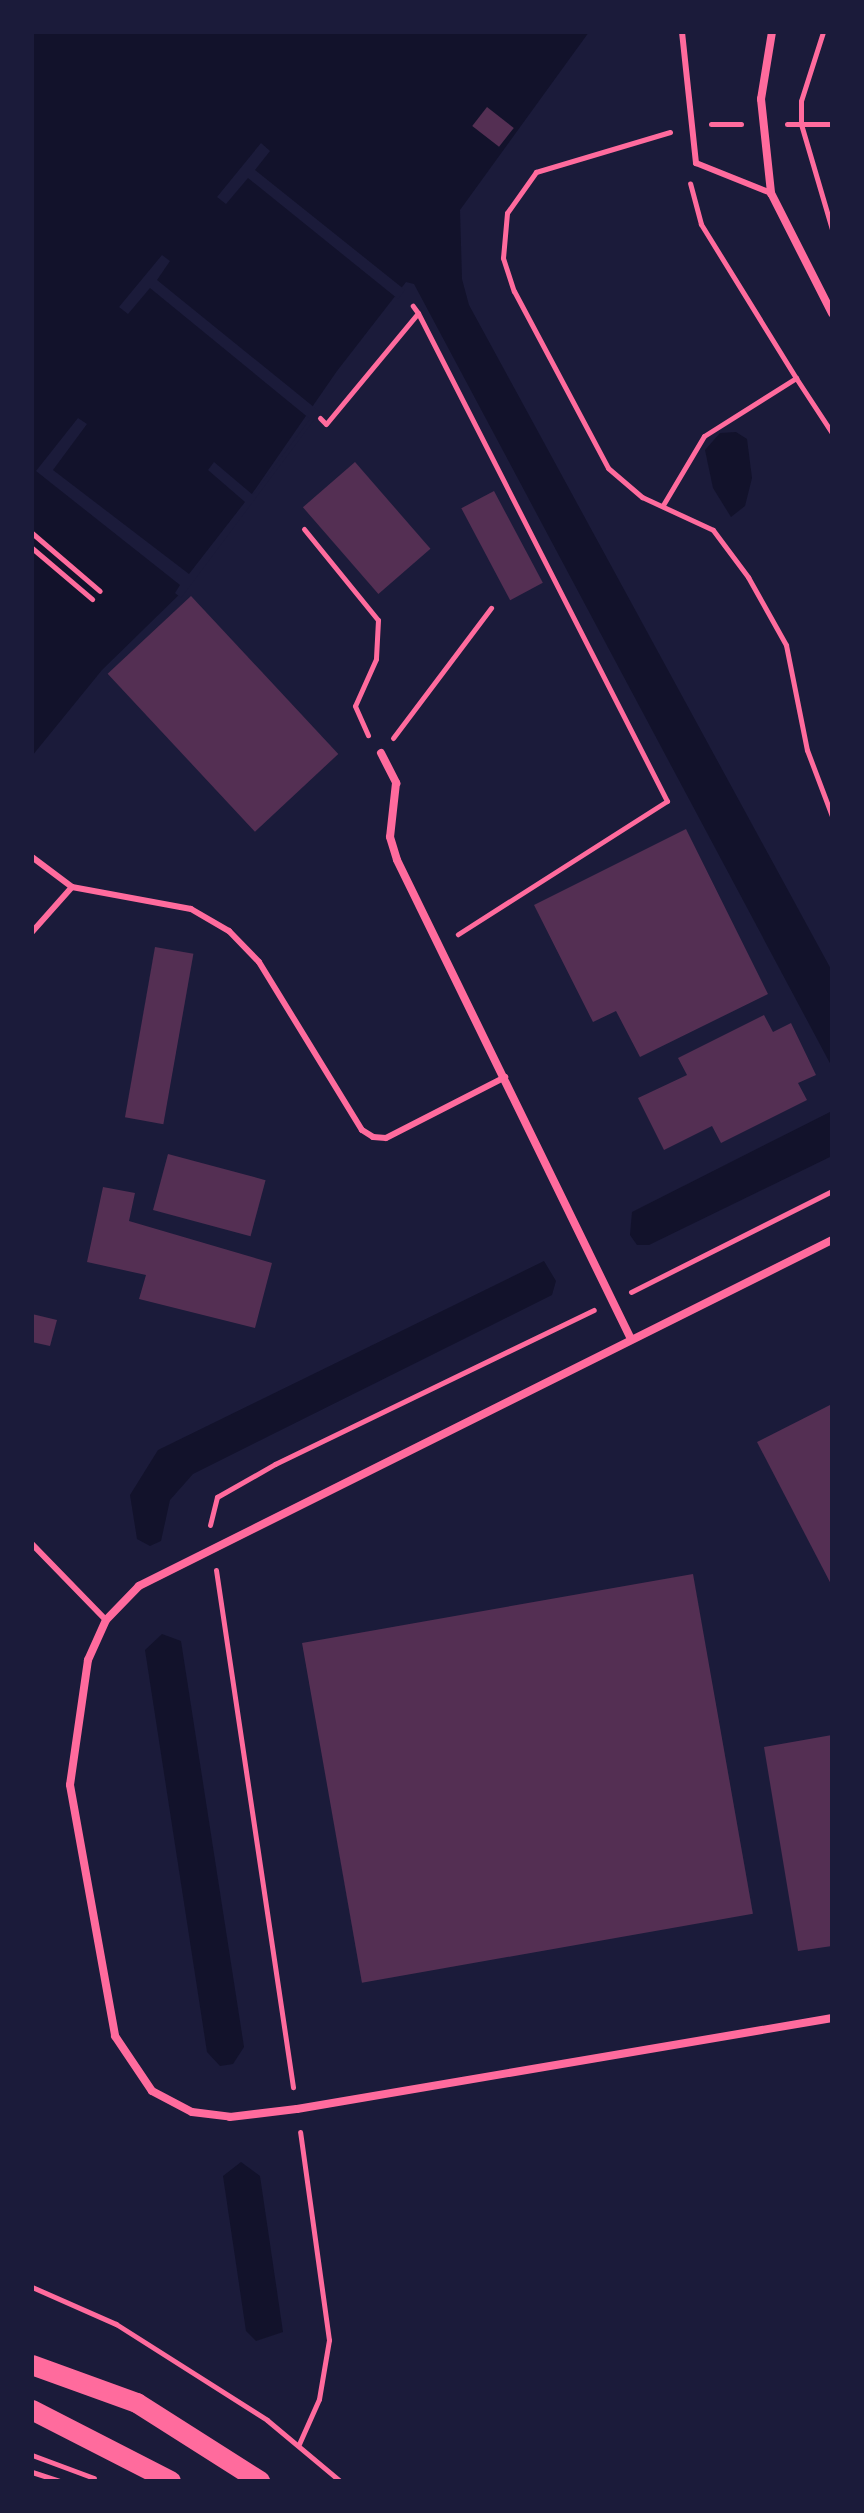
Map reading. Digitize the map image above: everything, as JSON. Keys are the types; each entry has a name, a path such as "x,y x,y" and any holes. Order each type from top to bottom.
{"main road":[{"path":"32,2365 137,2403 260,2481"},
{"path":"32,2410 171,2481"}],"street":[{"path":"772,32 761,123 771,193 832,313"},
{"path":"381,753 396,783 390,837 397,860 631,1339"},
{"path":"832,1240 213,1546 139,1586 106,1620 80,1691 70,1785 104,1999 136,2075 192,2112 230,2117 297,2109 832,2018"}],"lane":[{"path":"682,32 688,127 696,163 771,193"},
{"path":"32,857 72,887 191,909 229,931 259,962 362,1130 373,1137 386,1138 505,1077"},
{"path":"32,932 72,887"},
{"path":"32,1544 106,1620"}],"path":[{"path":"823,32 804,85 801,124 832,229"},
{"path":"761,123 688,127 536,172 513,199 502,242 514,291 598,451 629,489 722,538 781,635 807,750 832,816"},
{"path":"808,124 832,124"},
{"path":"696,163 688,191 701,224 832,433"},
{"path":"413,306 667,801 441,945"},
{"path":"320,418 326,424 418,313"},
{"path":"663,506 704,436 796,378"},
{"path":"304,529 378,620 380,642 355,706 381,753 491,608"},
{"path":"32,533 100,591"},
{"path":"32,548 92,599"},
{"path":"299,2444 319,2399 329,2340 210,1512 217,1497 832,1191"},
{"path":"32,2287 116,2324 299,2444 340,2481"},
{"path":"32,2455 100,2481"},
{"path":"32,2472 59,2481"}],"shaded area":[{"path":"32,32 589,32 460,210 462,279 469,305 832,971 832,1067 414,284 406,282 337,371 189,585 102,670 32,756"},
{"path":"736,432 747,439 752,478 745,506 731,517 713,488 705,450 720,433"},
{"path":"832,1111 832,1156 649,1245 637,1245 630,1235 632,1212"},
{"path":"544,1261 556,1281 552,1295 193,1474 170,1500 161,1541 150,1546 137,1539 130,1495 158,1450"},
{"path":"162,1634 181,1641 244,2047 233,2064 220,2066 207,2052 145,1650"},
{"path":"241,2162 260,2176 283,2332 256,2341 246,2331 223,2176"}],"pier":[{"path":"261,143 270,151 255,170 405,290 398,299 248,178 226,204 217,197"},
{"path":"162,255 170,261 157,280 320,412 181,598 175,593 180,585 36,471 78,418 87,424 53,470 189,574 245,502 208,470 214,462 253,495 310,419 150,288 128,314 119,307"}],"building":[{"path":"487,107 514,128 499,147 472,126"},
{"path":"355,462 430,549 378,594 303,507"},
{"path":"494,491 543,583 510,600 461,508"},
{"path":"191,596 338,754 255,832 108,674"},
{"path":"686,829 768,994 640,1057 616,1011 593,1022 534,905"},
{"path":"155,947 193,954 163,1124 125,1117"},
{"path":"764,1015 773,1032 791,1023 816,1075 798,1083 807,1100 721,1143 712,1126 664,1150 638,1098 687,1075 678,1058"},
{"path":"168,1154 266,1180 251,1236 153,1210"},
{"path":"103,1187 135,1193 129,1221 272,1263 255,1328 139,1299 146,1275 87,1262"},
{"path":"32,1314 57,1320 50,1346 32,1342"},
{"path":"832,1404 832,1586 757,1442"},
{"path":"693,1574 753,1914 362,1983 302,1643"},
{"path":"832,1735 832,1946 798,1951 764,1747"}]}
